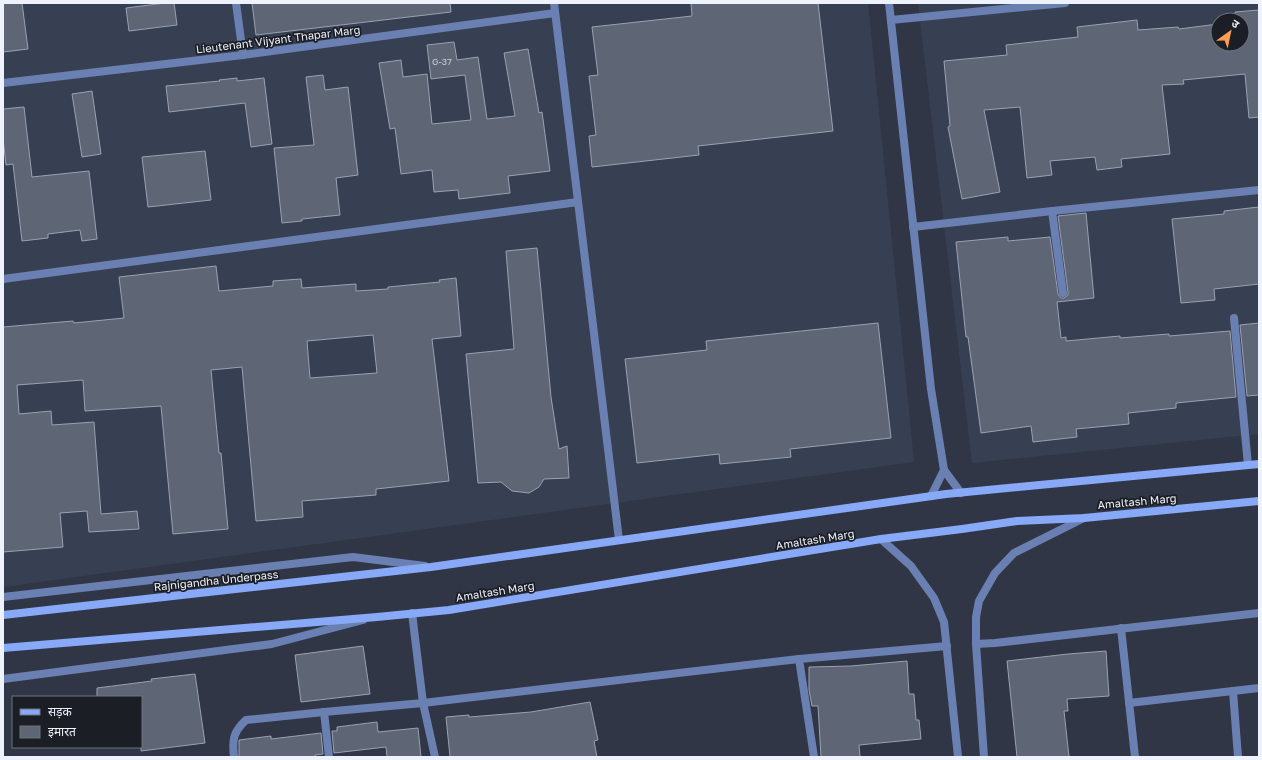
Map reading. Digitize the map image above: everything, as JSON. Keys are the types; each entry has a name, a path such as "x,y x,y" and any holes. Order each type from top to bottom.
{"main road":[{"path":"431,567 931,496 1259,464"},
{"name":"Amaltash Marg","path":"377,617 448,610 881,539 1016,521 1084,518 1259,501"},
{"name":"Rajnigandha Underpass","path":"3,615 431,567"},
{"path":"3,648 377,617"}],"street":[{"path":"236,3 243,55"},
{"path":"554,3 619,540"},
{"path":"890,3 930,389 944,470 961,493"},
{"path":"891,20 1065,3"},
{"name":"Lieutenant Vijyant Thapar Marg","path":"3,83 243,55 555,13"},
{"path":"913,227 1259,190"},
{"path":"3,279 578,202"},
{"path":"1052,211 1063,293"},
{"path":"1234,318 1248,465"},
{"path":"931,496 944,470"},
{"path":"984,757 976,644 976,617 979,601 990,580 1002,564 1014,553 1084,518"},
{"path":"881,539 911,566 934,598 944,622 958,757"},
{"path":"3,597 353,556 431,567"},
{"path":"412,613 423,704 435,757"},
{"path":"976,644 1259,613"},
{"path":"3,679 272,644 377,617"},
{"path":"1121,628 1135,757"},
{"path":"234,757 234,736 238,727 246,720 423,704 799,659 947,646"},
{"path":"799,659 813,757"},
{"path":"1129,703 1259,688"},
{"path":"1233,691 1238,757"},
{"path":"324,712 330,757"}],"shaded area":[{"path":"3,3 868,3 914,462 3,587"},
{"path":"918,3 1259,3 1259,434 972,463"}],"building":[{"path":"3,3 22,3 28,49 3,52"},
{"path":"174,3 177,25 129,31 126,8"},
{"path":"252,3 450,3 451,12 256,35"},
{"path":"691,3 818,3 833,131 698,146 699,155 592,167 589,136 596,135 589,76 598,75 592,27 692,16"},
{"path":"1259,10 1259,117 1249,118 1245,74 1183,80 1184,84 1162,85 1170,154 1121,159 1122,167 1097,170 1095,157 1050,161 1052,175 1027,178 1020,107 984,110 1000,192 962,199 948,127 950,126 944,61 1007,55 1006,45 1078,37 1077,27 1137,20 1138,30 1178,27 1179,29 1210,25 1210,52 1250,52 1250,12 1235,12"},
{"path":"454,42 457,60 478,57 487,119 515,116 504,53 528,49 539,113 542,112 550,171 508,176 510,193 459,199 458,190 434,192 432,170 401,174 395,128 390,129 379,63 401,60 403,77 427,74 432,124 471,120 465,75 431,79 427,45"},
{"path":"323,75 325,90 348,87 358,175 336,178 340,215 302,219 302,221 282,223 274,148 314,145 306,77"},
{"path":"237,78 237,81 264,78 272,144 251,147 245,103 169,112 166,86"},
{"path":"92,91 101,154 82,157 72,94"},
{"path":"24,107 32,177 89,171 97,239 82,241 80,230 48,234 48,238 22,241 13,164 6,165 3,138 3,109"},
{"path":"205,151 211,200 148,207 142,157"},
{"path":"1259,207 1259,284 1214,289 1215,300 1181,303 1172,219 1224,214 1224,211"},
{"path":"1086,213 1094,298 1057,302 1061,338 1066,337 1066,341 1120,336 1120,338 1169,334 1169,336 1230,331 1236,397 1176,403 1176,408 1128,413 1129,424 1076,429 1077,437 1033,442 1031,426 981,433 968,337 966,337 956,242 1008,237 1008,241 1050,237 1058,294 1061,298 1064,298 1068,295 1068,292 1058,216"},
{"path":"537,248 551,397 559,449 567,446 569,478 544,479 539,487 529,493 512,491 501,482 478,483 466,354 514,349 506,251"},
{"path":"216,266 219,291 273,286 273,281 301,279 302,288 356,284 356,291 388,289 388,287 440,282 439,280 456,278 461,336 432,339 449,481 376,489 376,495 302,501 303,517 256,521 242,367 211,370 228,529 173,534 161,406 85,411 83,380 17,385 19,414 51,411 52,425 94,422 101,514 137,511 139,529 89,532 87,511 60,513 63,547 3,552 3,327 73,321 74,323 124,318 119,277","holes":["373,335 377,373 310,378 307,341"]},
{"path":"878,323 891,438 790,449 791,457 720,464 719,454 637,463 625,359 707,350 706,341"},
{"path":"1259,323 1259,395 1247,396 1240,325"},
{"path":"363,646 370,694 301,702 295,655"},
{"path":"1106,651 1109,696 1067,699 1068,711 1064,711 1069,757 1017,757 1007,661"},
{"path":"907,661 909,694 914,694 916,720 919,720 921,739 859,745 860,757 821,757 818,706 812,706 809,690 809,667 851,666"},
{"path":"195,674 205,743 141,751 142,696 97,696 97,688 152,681 151,679"},
{"path":"590,702 598,740 594,741 597,757 450,757 446,717 469,715 469,717 531,712"},
{"path":"377,722 378,732 418,728 421,757 387,757 386,747 334,753 332,731 337,731 337,727"},
{"path":"321,733 323,754 315,755 315,757 239,757 239,740 271,736 271,739"}]}
